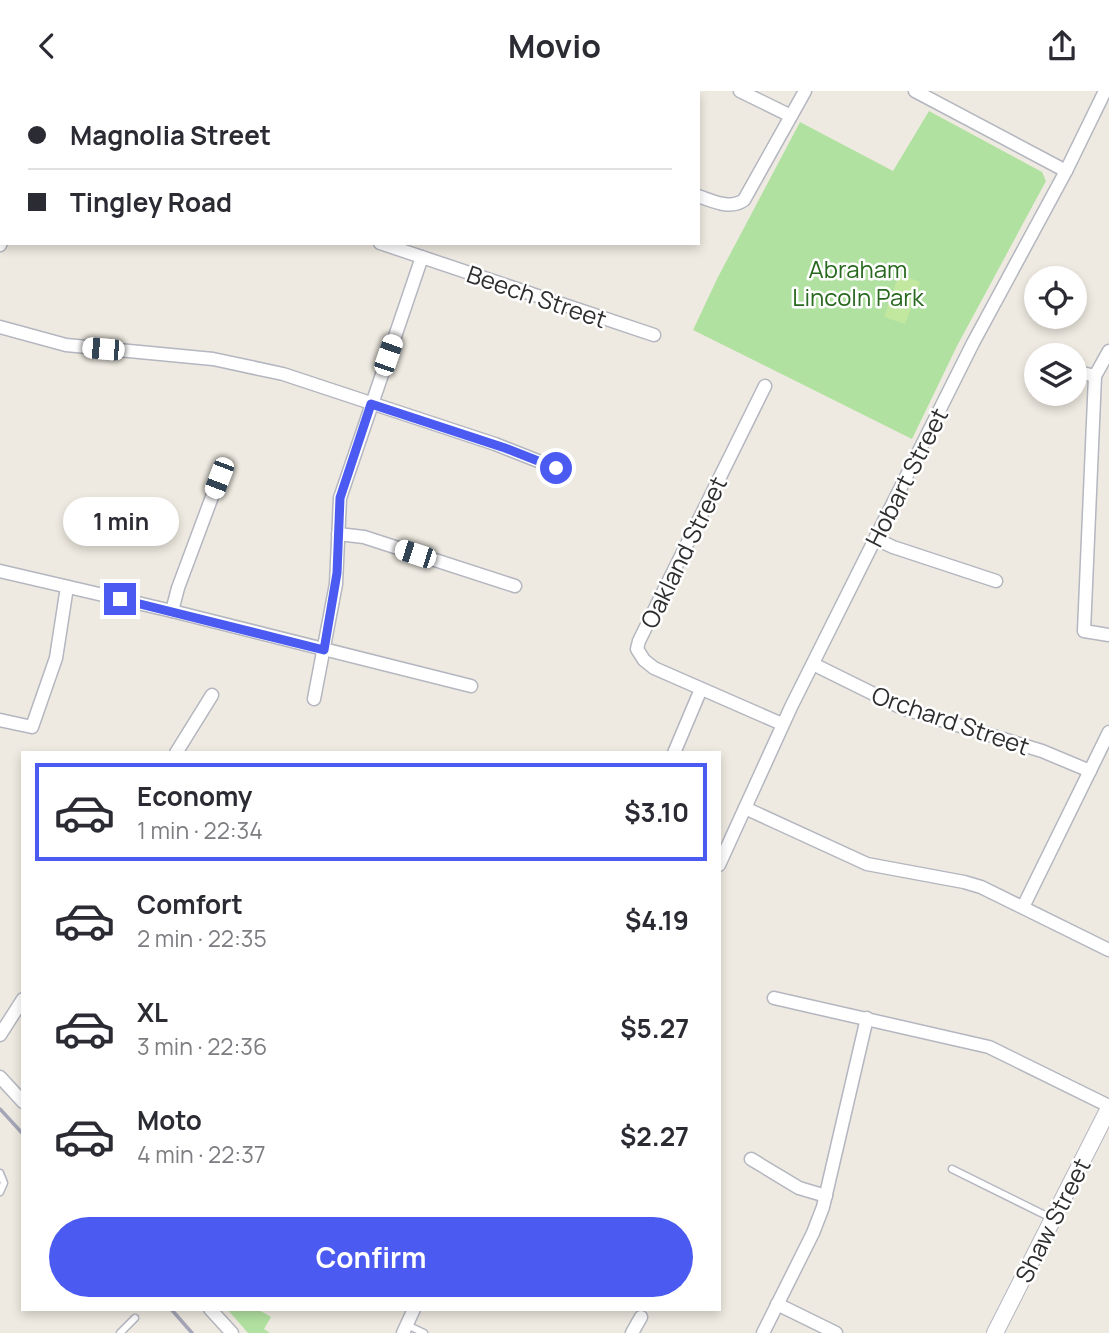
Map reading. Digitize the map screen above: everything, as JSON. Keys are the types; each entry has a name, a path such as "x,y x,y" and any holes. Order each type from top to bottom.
{"street":[{"path":"740,91 791,116"},
{"path":"700,197 723,204 737,205 744,200 805,91"},
{"path":"915,91 1066,171"},
{"name":"Hobart Street","path":"721,861 782,724 973,343 1066,171 1105,91"},
{"name":"Beech Street","path":"386,245 654,335"},
{"path":"314,699 335,584 340,498 422,257"},
{"path":"0,327 66,345 200,358 283,374 505,448 556,468"},
{"path":"1109,351 1095,376 1084,631 1109,635"},
{"path":"1087,374 1095,376"},
{"name":"Oakland Street","path":"701,689 647,664 638,653 638,645 765,386"},
{"path":"172,611 219,478"},
{"path":"338,534 364,537 515,586"},
{"path":"876,539 892,547 996,581"},
{"path":"0,571 471,686"},
{"path":"0,720 32,727 56,658 67,587"},
{"name":"Orchard Street","path":"813,664 902,708 1042,751 1090,771"},
{"path":"675,751 701,689 782,724"},
{"path":"177,751 212,695"},
{"path":"1023,907 1109,732"},
{"path":"745,808 858,861 877,867 972,884 1109,950"},
{"path":"775,998 989,1047 1109,1107"},
{"path":"0,1035 21,1002"},
{"path":"762,1333 813,1233 826,1196 867,1018"},
{"path":"0,1077 21,1100"},
{"name":"Shaw Street","path":"995,1333 1109,1107"},
{"path":"751,1159 799,1188 826,1196"},
{"path":"777,1304 836,1333"},
{"path":"212,1311 232,1333"},
{"path":"405,1329 413,1311"},
{"path":"632,1333 641,1317"}],"lane":[{"path":"952,1168 1053,1219"},
{"path":"0,1173 4,1183 0,1192"},
{"path":"120,1333 135,1318"},
{"path":"405,1329 424,1333"}],"green space":[{"name":"Abraham Lincoln Park","path":"929,111 1042,172 1046,181 957,346 912,439 693,330 800,122 893,171"},
{"path":"899,274 920,282 905,324 884,317"},
{"path":"229,1311 260,1311 271,1317 264,1329 270,1333 248,1333"}],"railway":[{"path":"0,1109 21,1132"},
{"path":"173,1311 192,1333"}],"route":[{"path":"120,599 324,650 337,573 340,498 371,404 505,448 556,468"}]}
